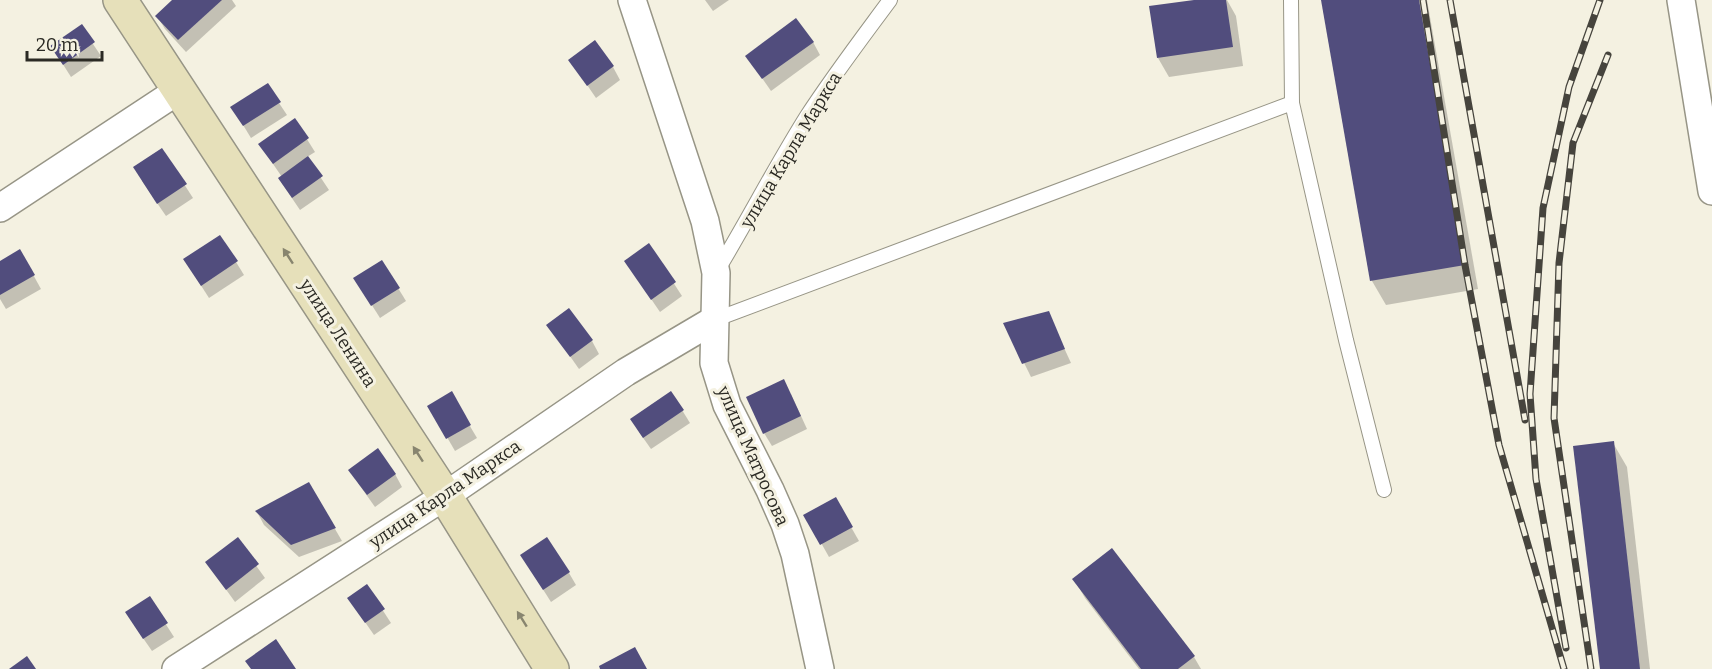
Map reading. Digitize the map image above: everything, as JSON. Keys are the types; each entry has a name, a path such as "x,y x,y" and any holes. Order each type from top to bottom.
{"street":[{"name":"улица Ленина","path":"120,0 445,496 552,669"},
{"name":"улица Матросова","path":"632,0 705,221 716,273 714,363 727,405 771,490 785,524 795,554 820,669"},
{"path":"1681,0 1712,191"},
{"path":"0,208 179,90"},
{"name":"улица Карла Маркса","path":"176,669 445,496 626,372 714,320"}],"lane":[{"name":"улица Карла Маркса","path":"716,273 808,115 890,0"},
{"path":"1292,0 1292,103 1346,340 1384,490"},
{"path":"714,320 1292,103"}],"building":[{"path":"172,0 222,0 178,40 155,16"},
{"path":"1194,0 1226,0 1233,47 1157,58 1149,6"},
{"path":"1321,0 1419,0 1465,265 1370,281"},
{"path":"796,18 814,42 762,79 745,56"},
{"path":"82,24 95,42 63,65 50,46"},
{"path":"595,40 614,66 587,86 568,60"},
{"path":"268,83 281,102 243,126 230,107"},
{"path":"295,118 309,138 273,164 258,144"},
{"path":"162,148 187,184 157,204 133,167"},
{"path":"308,156 323,176 292,198 278,178"},
{"path":"220,235 238,261 201,286 183,259"},
{"path":"649,243 676,282 651,300 624,261"},
{"path":"20,249 35,275 0,295 0,261"},
{"path":"382,260 400,288 371,306 353,278"},
{"path":"569,308 593,340 570,357 546,325"},
{"path":"1049,311 1065,349 1022,364 1003,323"},
{"path":"784,379 801,416 763,434 746,397"},
{"path":"452,391 471,425 446,439 427,406"},
{"path":"671,391 684,410 643,438 630,419"},
{"path":"1614,441 1640,669 1600,669 1573,446"},
{"path":"378,448 396,474 367,495 348,470"},
{"path":"309,482 336,528 291,545 255,511"},
{"path":"836,497 853,527 820,545 803,515"},
{"path":"238,537 259,564 226,590 205,562"},
{"path":"547,537 570,572 543,590 520,555"},
{"path":"1112,548 1195,656 1178,669 1141,669 1072,579"},
{"path":"367,584 385,609 365,623 347,598"},
{"path":"150,596 168,623 143,639 125,612"},
{"path":"276,639 296,669 251,669 245,661"},
{"path":"635,647 647,669 600,669 599,666"},
{"path":"27,656 36,669 9,669"}],"railway":[{"path":"1423,0 1465,265 1499,445 1564,669"},
{"path":"1450,0 1525,420"},
{"path":"1566,648 1536,479 1530,394 1543,208 1569,87 1600,0"},
{"path":"1591,669 1554,418 1559,263 1573,143 1608,55"}]}
